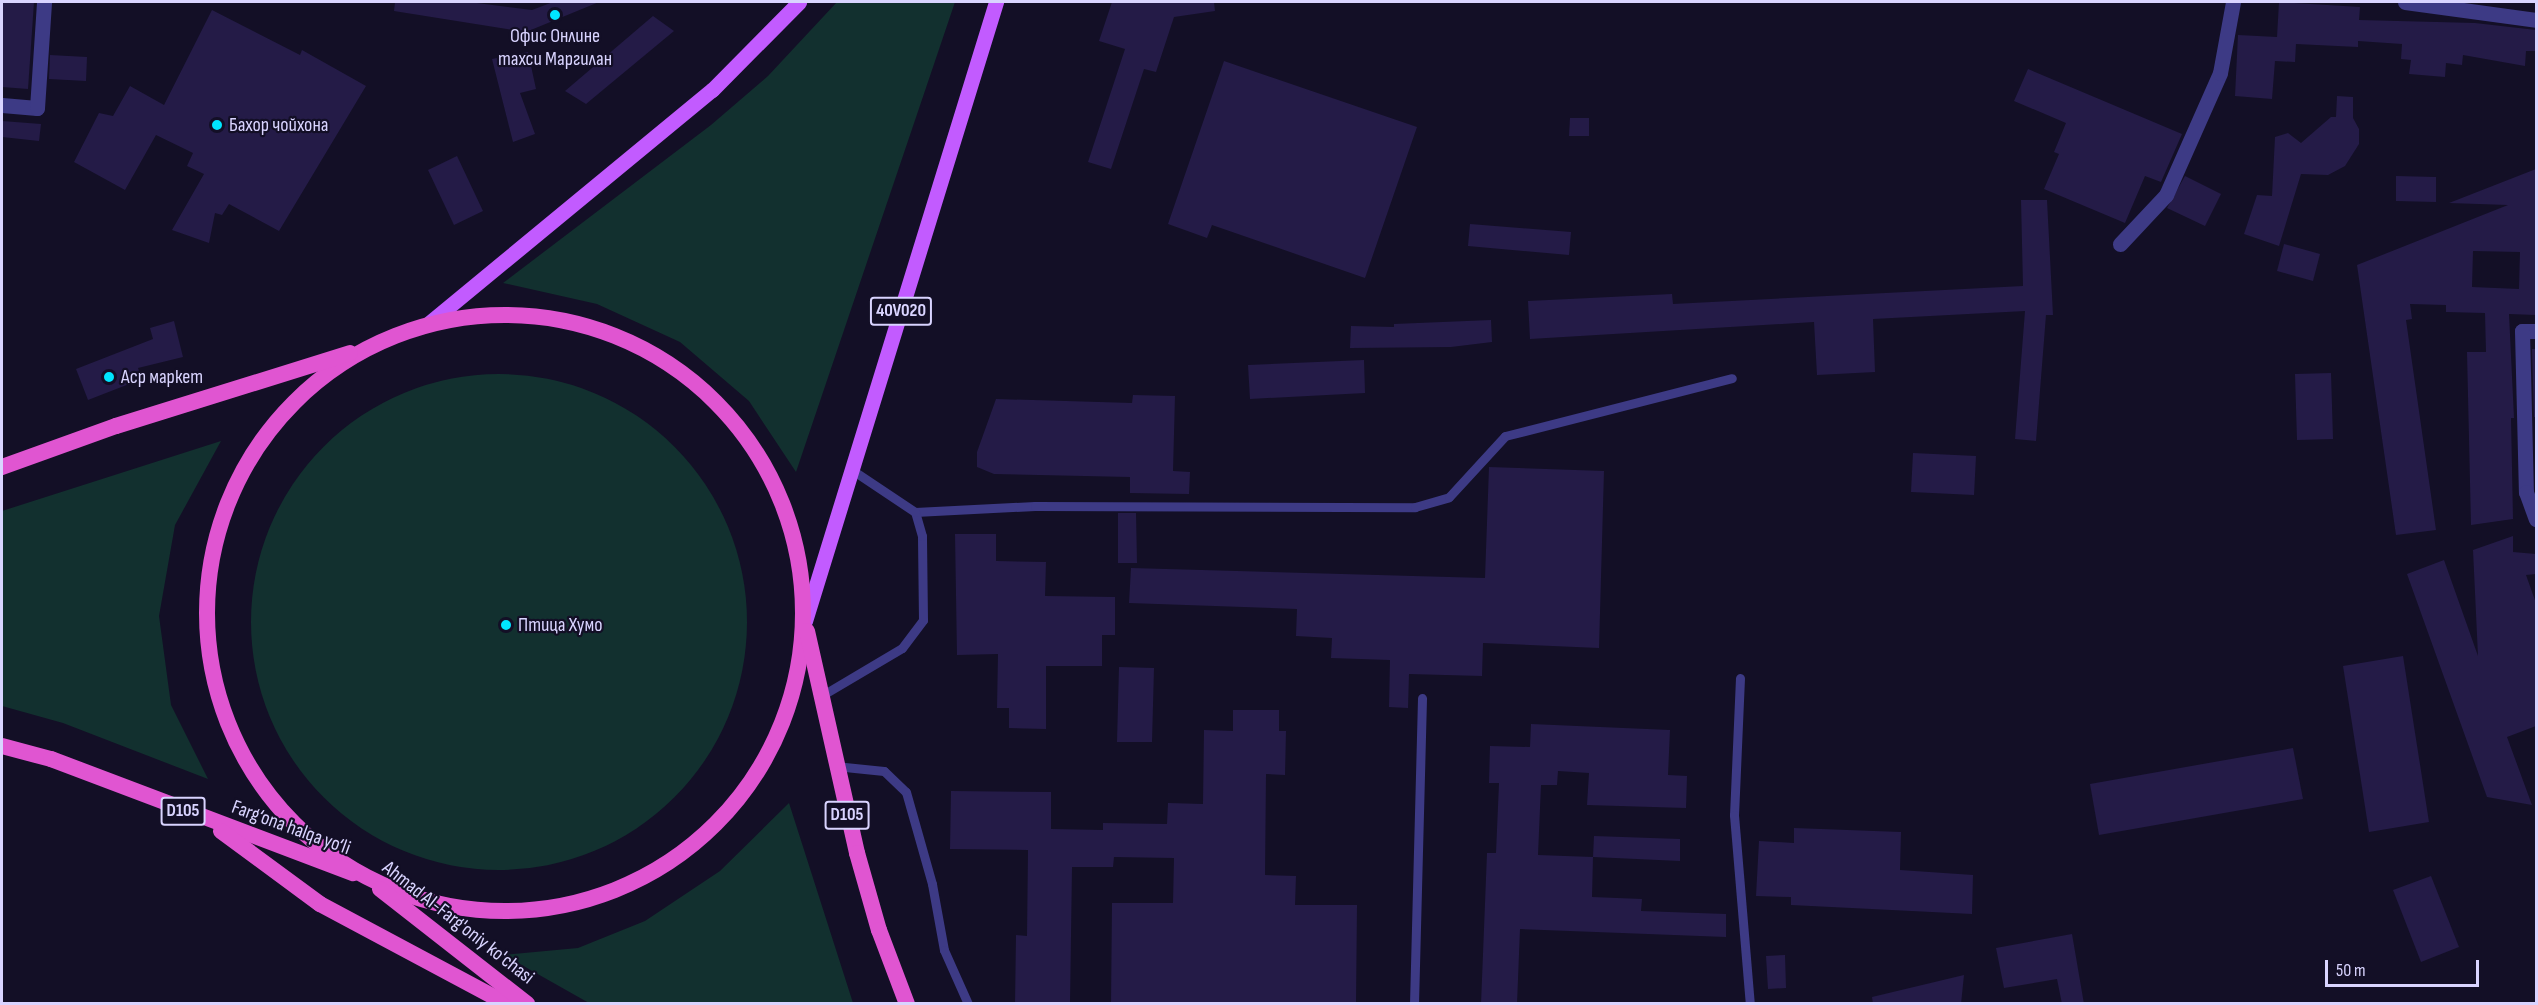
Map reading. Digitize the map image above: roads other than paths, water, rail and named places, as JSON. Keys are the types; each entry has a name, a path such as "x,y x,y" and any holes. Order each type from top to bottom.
{"highway":[{"path":"2,467 362,349 429,323 508,313 586,325 659,356 721,405 768,469 797,542 805,621"},
{"name":"Ahmad Al-Farg'oniy ko'chasi","path":"362,349 290,404 237,477 208,562 207,653 232,740 254,777 284,811 364,877 527,1004"},
{"name":"D105","path":"805,621 835,766 879,930 908,1004"},
{"name":"Farg‘ona halqa yo‘li","path":"2,746 51,759 205,820 424,901 501,912 579,903 651,874 713,829 762,768 793,697 805,621"},
{"path":"205,820 320,904 507,1004"}],"main road":[{"path":"429,323 712,90 799,2"},
{"name":"40V020","path":"805,621 996,2"}],"street":[{"path":"2,105 37,108 44,2"},
{"path":"2120,244 2166,195 2220,73 2233,2"},
{"path":"2405,2 2462,6 2536,20"},
{"path":"2536,331 2522,331 2526,492 2536,519"}],"lane":[{"path":"852,470 915,512 1035,506 1415,507 1449,497 1505,436 1732,378"},
{"path":"821,696 902,648 923,620 922,536 915,512"},
{"path":"1740,678 1734,815 1750,1004"},
{"path":"1414,1004 1422,698"},
{"path":"835,766 884,771 906,792 932,884 944,950 968,1004"}],"place":[{"name":"Офис Онлине тахси Маргилан","path":"555,15"},
{"name":"Бахор чойхона","path":"217,125"},
{"name":"Аср маркет","path":"109,377"},
{"name":"Птица Хумо","path":"506,625"}]}
